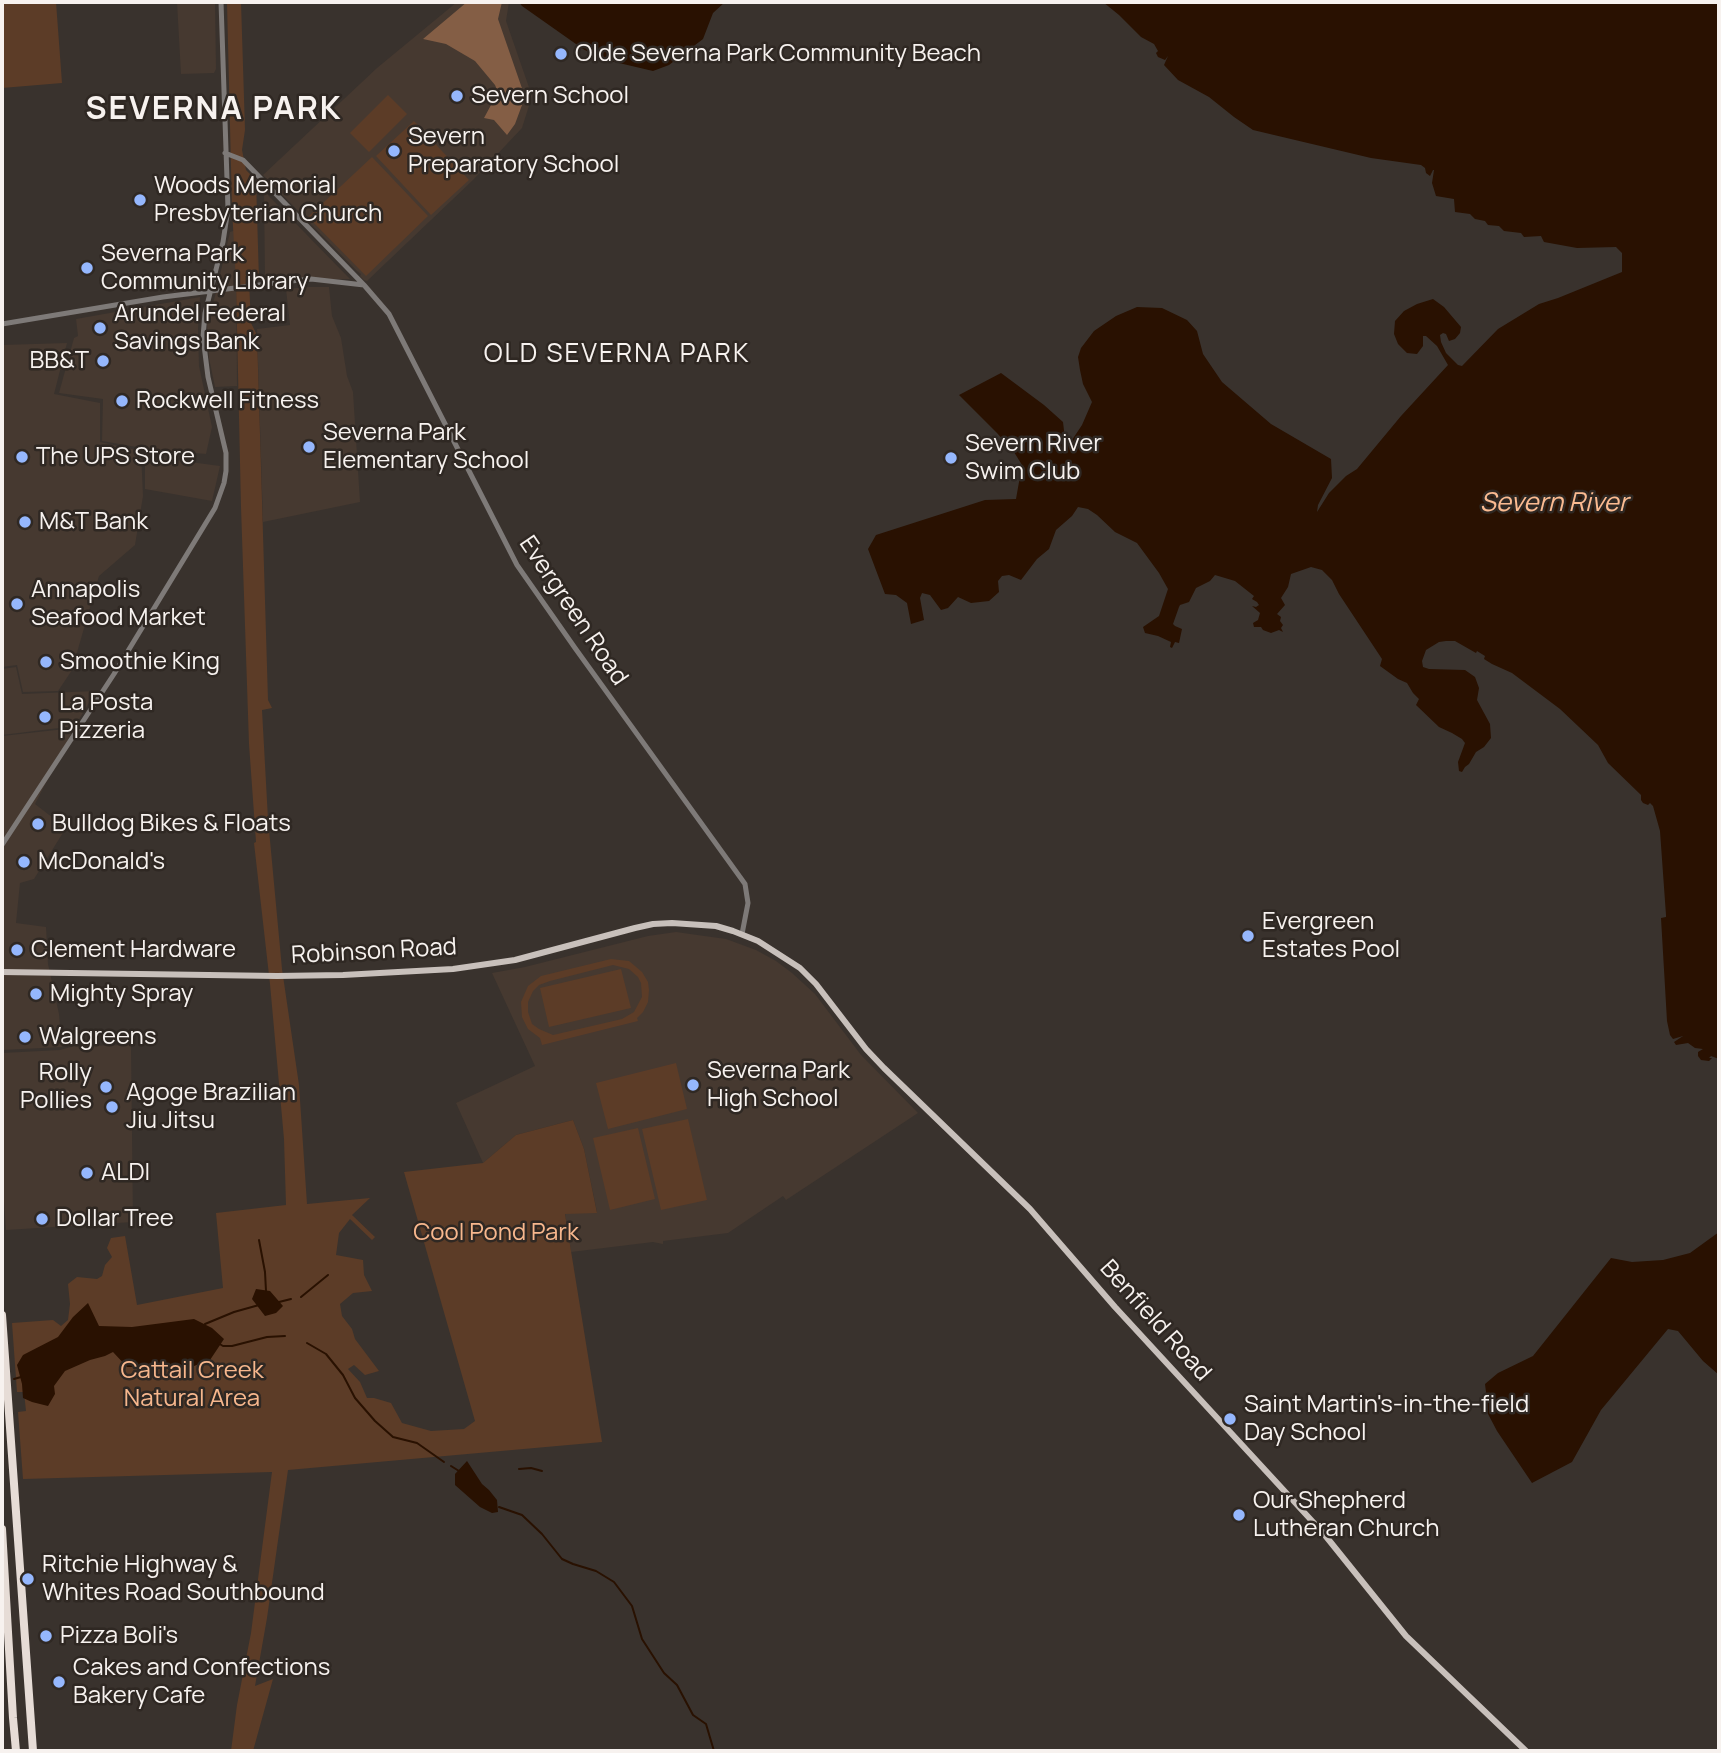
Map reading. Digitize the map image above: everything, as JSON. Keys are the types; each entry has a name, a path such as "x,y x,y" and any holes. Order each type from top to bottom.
{"highway":[{"path":"2,1315 33,1751"},
{"path":"2,1529 16,1751"}],"main road":[{"name":"Robinson Road","path":"2,972 250,976 453,969 515,960 653,924 701,924 741,934"},
{"name":"Benfield Road","path":"741,934 780,954 816,984 884,1068 1031,1210 1115,1307 1324,1534 1406,1636 1525,1751"},
{"path":"2,1539 19,1545"}],"street":[{"path":"2,845 114,674 220,497 226,471 226,453 208,377 203,337 205,313 223,242 228,209 221,2"},
{"name":"Evergreen Road","path":"225,153 243,160 389,314 517,565 745,884 748,909 741,934"},
{"path":"2,324 210,290 311,279 364,285"}],"shaded area":[{"path":"177,2 215,2 214,73 181,74"},
{"name":"Severn Preparatory School","path":"457,2 509,2 506,21 532,96 522,128 473,180 367,281 263,175 377,68"},
{"path":"467,2 502,2 498,19 525,97 515,124 507,135 494,120 484,118 491,105 500,97 495,85 475,61 446,44 423,39"},
{"path":"264,191 350,279 265,281"},
{"path":"236,230 237,386 215,387 209,358 207,323 230,232"},
{"name":"Severna Park Elementary School","path":"329,287 332,316 341,338 347,376 353,392 360,502 263,522 257,329 290,325 286,289"},
{"path":"200,297 199,366 212,427 206,454 148,449 102,441 103,399 59,393 74,338 78,336 76,319"},
{"path":"67,343 54,394 100,403 100,442 141,451 143,496 135,545 99,576 72,670 58,691 23,692 17,665 2,667 2,345"},
{"path":"145,456 220,466 212,501 145,489"},
{"path":"16,667 22,694 96,691 75,726 2,735 2,669"},
{"path":"74,728 35,804 66,828 34,879 20,883 16,923 46,927 48,964 59,1014 62,1047 2,1050 2,736"},
{"name":"Severna Park High School","path":"676,932 726,939 776,961 815,994 861,1055 918,1113 786,1200 783,1196 728,1233 663,1241 663,1244 653,1242 571,1252 565,1213 597,1212 584,1149 573,1120 516,1135 483,1163 456,1103 535,1066 492,973 648,936"},
{"path":"131,1045 133,1222 6,1230 2,1175 2,1053 60,1050 74,1046"}],"green space":[{"path":"2,2 56,2 62,83 2,88"},
{"path":"227,2 241,2 245,130 242,150 246,170 256,180 259,280 249,281 251,323 257,335 268,700 272,708 262,710 268,819 282,969 299,1085 307,1204 370,1198 352,1215 375,1237 372,1240 350,1219 339,1233 336,1255 363,1260 364,1275 372,1291 353,1293 340,1304 342,1316 379,1371 365,1375 354,1365 348,1369 360,1382 367,1398 391,1403 402,1423 431,1431 464,1429 475,1421 404,1172 483,1163 516,1135 573,1120 584,1149 597,1213 565,1214 602,1442 288,1470 255,1686 273,1679 253,1751 231,1751 251,1633 272,1472 23,1479 18,1412 26,1411 24,1392 17,1392 12,1323 53,1320 61,1326 68,1320 68,1284 77,1277 97,1279 102,1276 105,1265 112,1257 107,1248 111,1238 125,1236 137,1305 223,1288 216,1213 286,1205 284,1139 254,843 249,744"},
{"path":"388,95 407,114 369,152 350,133"},
{"path":"414,121 469,180 431,215 376,156"},
{"path":"372,157 428,216 366,276 308,217"},
{"path":"611,959 629,961 642,972 648,982 648,1002 637,1018 638,1021 542,1045 540,1038 528,1029 522,1017 521,1002 528,986 541,976","holes":["613,965 629,969 641,983 642,997 634,1012 622,1019 553,1035 532,1024 528,1002 539,985"]},
{"path":"621,969 631,1008 549,1027 540,988"},
{"path":"676,1063 687,1109 608,1129 596,1083"},
{"path":"688,1119 707,1200 661,1210 642,1129"},
{"path":"638,1128 655,1199 610,1210 593,1138"}],"water":[{"path":"519,2 725,2 713,13 703,39 669,65 653,71 602,59 583,49"},
{"name":"Severn River","path":"1103,2 1719,2 1719,1059 1711,1056 1709,1061 1701,1060 1698,1052 1703,1049 1688,1043 1676,1045 1674,1042 1683,1036 1673,1039 1670,1035 1661,918 1666,915 1660,831 1653,806 1643,803 1641,795 1608,763 1598,745 1560,709 1512,673 1484,659 1485,656 1477,651 1476,653 1455,641 1439,642 1426,650 1422,661 1423,667 1429,669 1465,670 1475,677 1479,688 1477,700 1490,724 1491,738 1476,752 1462,772 1459,771 1458,762 1465,743 1439,727 1416,705 1419,699 1407,683 1380,666 1382,659 1332,580 1322,570 1311,567 1291,574 1288,587 1281,598 1285,605 1277,614 1281,617 1283,632 1279,630 1271,633 1261,627 1254,627 1253,623 1258,620 1260,613 1252,606 1259,605 1252,599 1254,596 1235,581 1215,575 1210,581 1196,588 1189,602 1180,605 1173,624 1182,629 1179,643 1175,642 1172,648 1171,642 1145,633 1143,627 1159,616 1168,589 1159,573 1137,543 1115,532 1088,509 1078,507 1056,530 1049,549 1037,559 1021,580 1009,575 1002,576 998,581 999,592 989,601 971,603 958,597 948,608 941,610 930,595 922,593 920,598 924,620 911,624 907,603 896,595 885,594 868,549 876,535 985,500 1016,499 1022,465 997,433 959,395 1001,373 1063,422 1065,439 1070,443 1092,402 1083,384 1080,370 1078,357 1081,348 1094,331 1116,316 1137,307 1162,308 1187,320 1197,331 1203,354 1222,382 1271,424 1331,459 1332,478 1317,512 1329,493 1357,469 1448,365 1437,346 1426,336 1423,336 1423,346 1417,354 1407,353 1398,344 1394,334 1395,321 1404,311 1433,299 1444,307 1461,327 1455,339 1449,341 1446,334 1440,335 1441,342 1446,353 1462,366 1498,329 1539,304 1622,272 1622,253 1616,247 1577,248 1544,242 1541,236 1524,237 1521,233 1488,225 1470,214 1455,212 1454,199 1436,196 1432,183 1434,170 1430,176 1421,165 1371,158 1253,130 1209,97 1178,80 1164,65 1168,56 1165,60 1158,57 1154,44 1141,37"},
{"path":"1719,1232 1719,1375 1703,1361 1678,1331 1668,1329 1601,1410 1572,1462 1532,1483 1487,1412 1485,1384 1498,1373 1533,1356 1611,1258 1632,1262 1663,1260 1690,1253"},
{"path":"256,1289 270,1291 283,1306 276,1313 265,1316 252,1299"},
{"path":"88,1303 99,1326 132,1327 194,1319 212,1328 224,1339 210,1360 194,1366 127,1367 113,1352 65,1371 54,1386 55,1394 48,1406 23,1398 17,1365 23,1355 58,1337"},
{"path":"467,1461 482,1484 497,1500 498,1512 492,1513 480,1507 455,1485 455,1474"}],"waterway":[{"path":"259,1240 266,1291"},
{"path":"301,1297 328,1275"},
{"path":"279,1302 291,1299"},
{"path":"205,1324 259,1305"},
{"path":"218,1343 232,1346 267,1337 285,1336"},
{"path":"307,1343 326,1354 343,1375 355,1398 393,1437 417,1443 444,1462"},
{"path":"14,1379 21,1377"},
{"path":"451,1466 459,1471"},
{"path":"519,1469 542,1471"},
{"path":"499,1507 522,1515 562,1559 596,1571 614,1582 632,1606 642,1639 664,1673 677,1685 693,1715 706,1724 714,1751"}],"place":[{"name":"Olde Severna Park Community Beach","path":"561,54"},
{"name":"Severn School","path":"457,96"},
{"name":"Severn Preparatory School","path":"394,151"},
{"name":"Woods Memorial Presbyterian Church","path":"140,200"},
{"name":"Severna Park Community Library","path":"87,268"},
{"name":"Arundel Federal Savings Bank","path":"100,328"},
{"name":"BB&T","path":"103,361"},
{"name":"Rockwell Fitness","path":"122,401"},
{"name":"Severna Park Elementary School","path":"309,447"},
{"name":"The UPS Store","path":"22,457"},
{"name":"Severn River Swim Club","path":"951,458"},
{"name":"M&T Bank","path":"25,522"},
{"name":"Annapolis Seafood Market","path":"17,604"},
{"name":"Smoothie King","path":"46,662"},
{"name":"La Posta Pizzeria","path":"45,717"},
{"name":"Bulldog Bikes & Floats","path":"38,824"},
{"name":"McDonald's","path":"24,862"},
{"name":"Evergreen Estates Pool","path":"1248,936"},
{"name":"Clement Hardware","path":"17,950"},
{"name":"Mighty Spray","path":"36,994"},
{"name":"Walgreens","path":"25,1037"},
{"name":"Severna Park High School","path":"693,1085"},
{"name":"Rolly Pollies","path":"106,1087"},
{"name":"Agoge Brazilian Jiu Jitsu","path":"112,1107"},
{"name":"ALDI","path":"87,1173"},
{"name":"Dollar Tree","path":"42,1219"},
{"name":"Saint Martin's-in-the-field Day School","path":"1230,1419"},
{"name":"Our Shepherd Lutheran Church","path":"1239,1515"},
{"name":"Ritchie Highway & Whites Road Southbound","path":"28,1579"},
{"name":"Pizza Boli's","path":"46,1636"},
{"name":"Cakes and Confections Bakery Cafe","path":"59,1682"}],"district":[{"name":"SEVERNA PARK","path":"214,110"},
{"name":"OLD SEVERNA PARK","path":"617,355"}],"park label":[{"name":"Cool Pond Park","path":"496,1233"},
{"name":"Cattail Creek Natural Area","path":"192,1385"}]}
